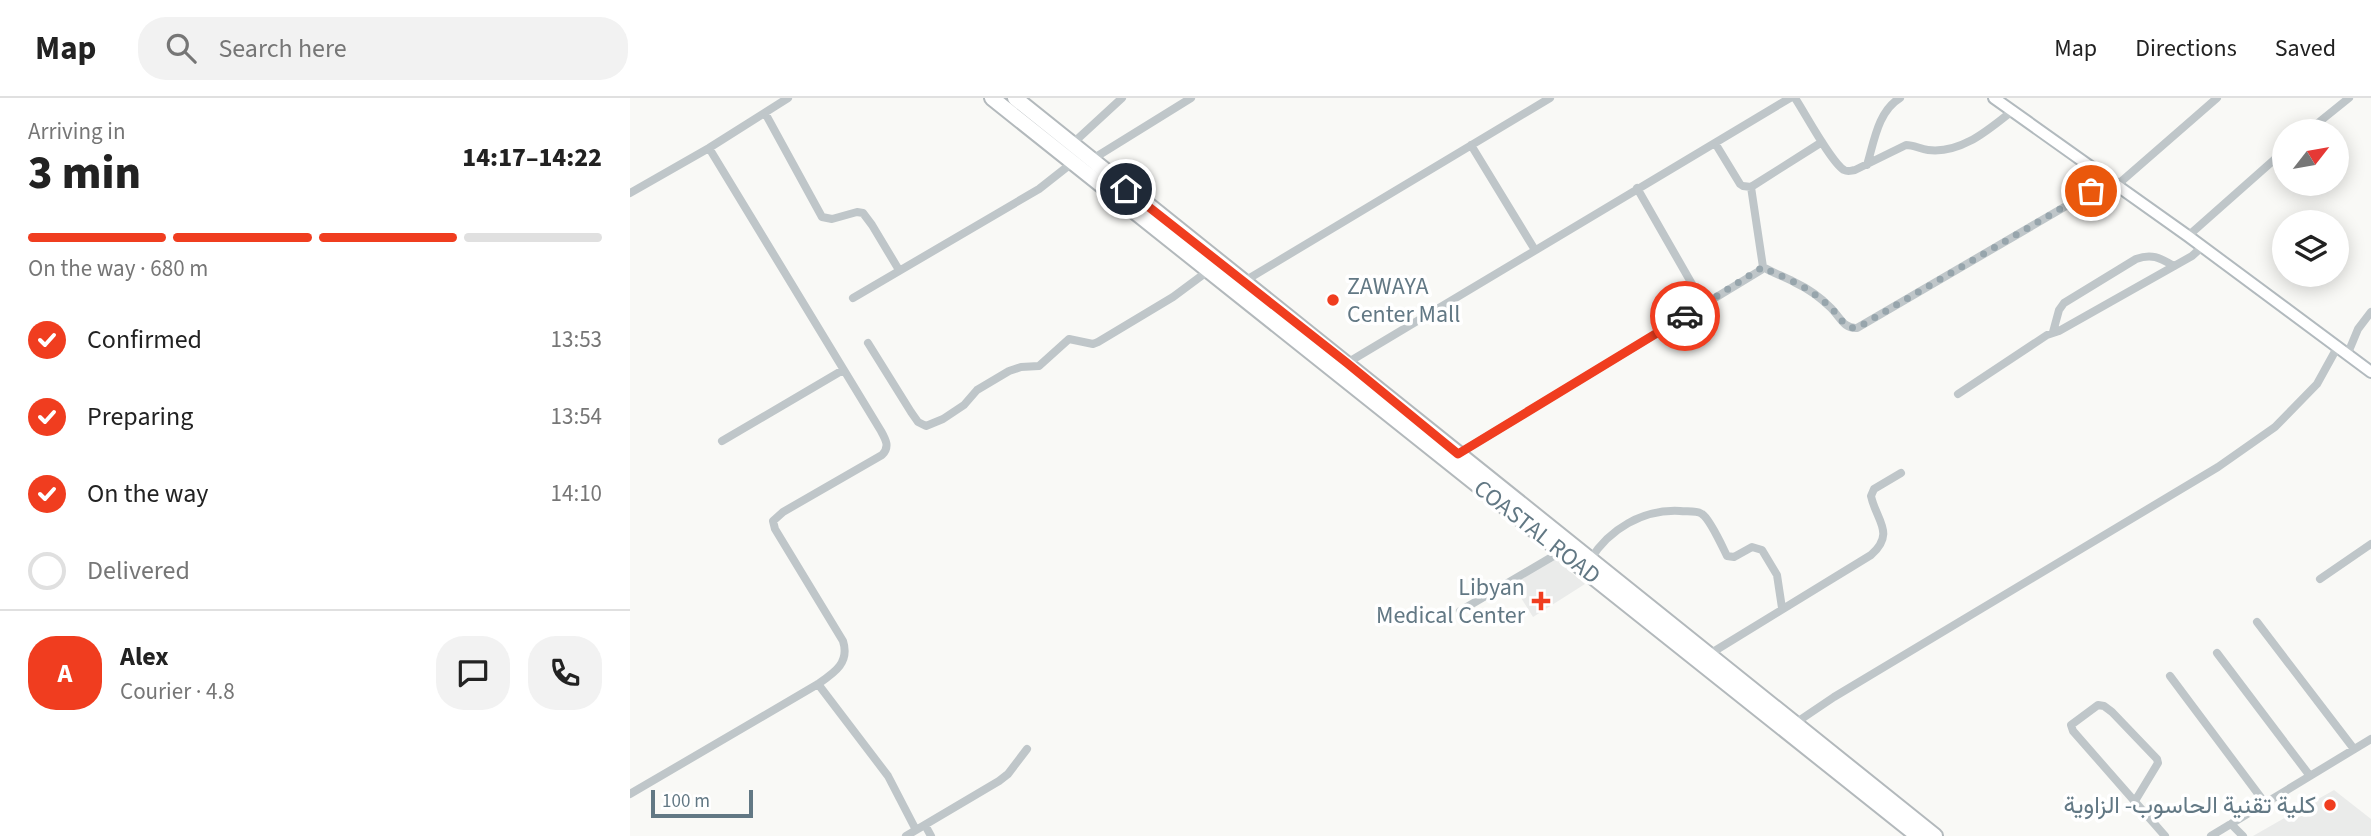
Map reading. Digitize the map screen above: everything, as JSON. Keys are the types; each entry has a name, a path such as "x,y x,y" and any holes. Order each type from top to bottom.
{"highway":[{"name":"COASTAL ROAD","path":"992,98 1918,836"},
{"name":"COASTAL ROAD","path":"1015,98 1935,836"}],"street":[{"path":"630,193 709,148 788,98"},
{"path":"1071,145 1122,98"},
{"path":"1091,160 1191,98"},
{"path":"1243,282 1550,98"},
{"path":"1347,363 1790,98"},
{"path":"1795,98 1822,142 1847,172 1906,145 1927,150 1947,149 1965,144 2012,111"},
{"path":"1867,165 1883,115 1888,107 1900,98"},
{"path":"1994,98 2188,236 2371,372"},
{"path":"1751,187 1763,267 1796,283 1831,307 1852,329 2112,184 2217,98"},
{"path":"2330,98 2338,107"},
{"path":"2323,119 2349,98"},
{"path":"765,113 822,216 830,219 863,213 900,270"},
{"path":"1715,143 1740,184 1743,187 1751,187 1822,142"},
{"path":"1471,145 1535,250"},
{"path":"630,794 818,684 841,666 845,647 775,529 773,521 783,512 859,470 886,451 887,445 709,148"},
{"path":"2188,236 2272,162"},
{"path":"853,298 1039,189 1072,163"},
{"path":"1637,188 1704,304"},
{"path":"1958,394 2053,332 2192,256 2203,247"},
{"path":"2053,332 2059,310 2064,303 2136,259 2147,255 2156,256 2174,266"},
{"path":"1458,454 1763,267"},
{"path":"868,343 911,412 918,422 926,426 943,419 964,405 977,390 1009,372 1021,367 1039,366 1066,341 1072,339 1093,344 1098,342 1173,297 1208,271"},
{"path":"2348,354 2358,329 2371,312"},
{"path":"1794,724 1834,697 2262,438 2317,384 2338,346"},
{"path":"722,441 843,370"},
{"path":"1708,655 1879,548 1884,532 1871,496 1874,489 1901,473"},
{"path":"1590,560 1600,543 1647,514 1663,510 1697,512 1705,516 1727,556 1734,557 1752,547 1762,550 1777,575 1782,608"},
{"path":"2320,579 2371,544"},
{"path":"1460,611 1562,551"},
{"path":"2257,622 2354,749"},
{"path":"2217,653 2310,776"},
{"path":"2170,676 2265,803"},
{"path":"818,684 888,776 916,830"},
{"path":"2135,801 2158,763 2157,759 2112,712 2098,705 2071,725 2073,731 2165,836"},
{"path":"2211,836 2371,739"},
{"path":"906,836 999,781 1008,774 1027,749"},
{"path":"2231,824 2244,836"},
{"path":"925,825 931,836"}],"shaded area":[{"name":"Libyan Medical Center","path":"1554,558 1585,584 1533,617 1513,585"},
{"name":"كلية تقنية الحاسوب- الزاوية","path":"2334,790 2371,819 2371,836 2253,836"}],"way so far":[{"path":"1685,316 1763,267 1796,283 1831,307 1847,326 1857,328 2091,191"}],"place":[{"name":"ZAWAYA Center Mall","path":"1333,300"},
{"name":"Libyan Medical Center","path":"1541,601"},
{"name":"كلية تقنية الحاسوب- الزاوية","path":"2330,805"}],"route":[{"path":"1126,189 1458,454 1685,316"}]}
